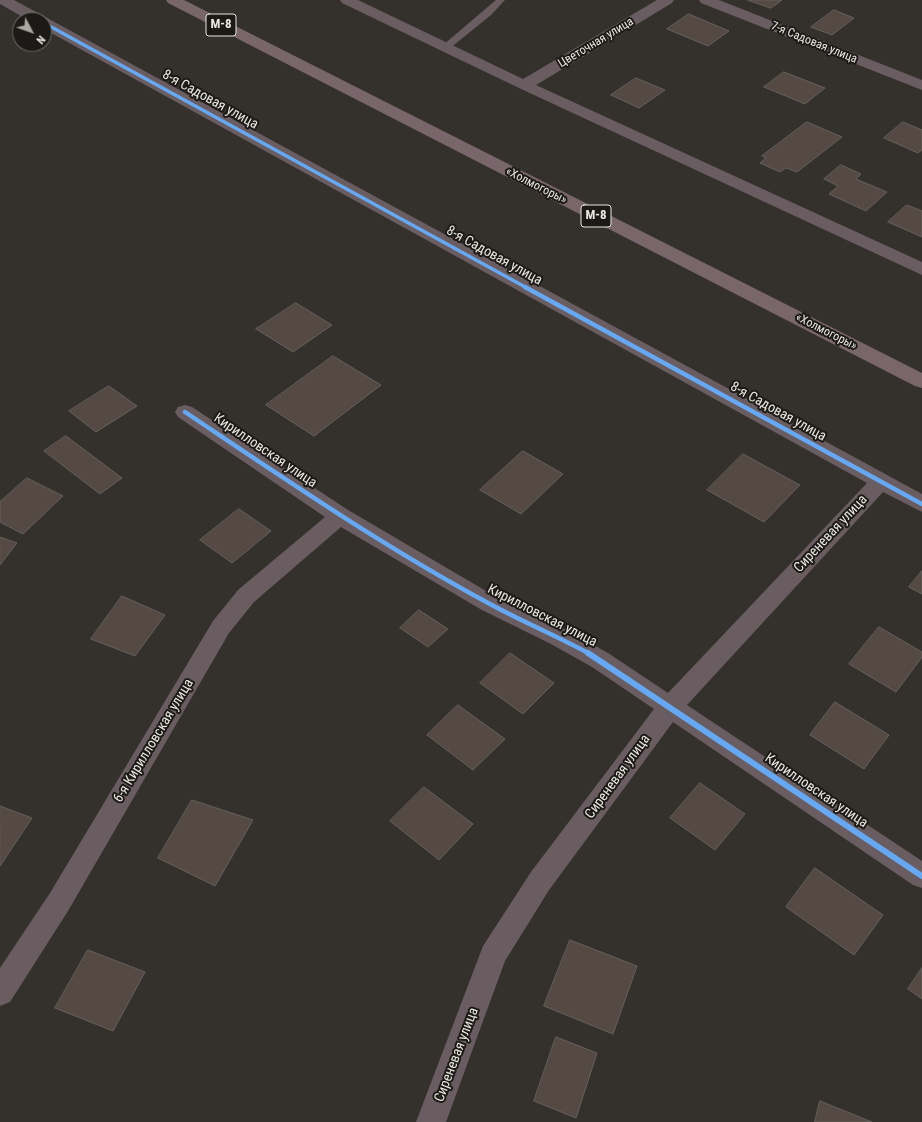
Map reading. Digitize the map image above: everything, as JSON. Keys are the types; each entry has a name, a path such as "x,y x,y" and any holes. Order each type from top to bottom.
{"highway":[{"name":"«Холмогоры»","path":"173,0 922,381"}],"street":[{"name":"8-я Садовая улица","path":"3,0 24,12"},
{"path":"347,0 524,85 922,269"},
{"name":"Цветочная улица","path":"524,85 667,0"},
{"name":"7-я Садовая улица","path":"706,0 922,85"},
{"name":"8-я Садовая улица","path":"52,27 922,504"},
{"name":"Кирилловская улица","path":"185,412 340,516 490,604 559,637 600,660 669,708 922,876"},
{"name":"Сиреневая улица","path":"431,1122 473,1013 493,955 540,881 669,708 880,482"},
{"name":"6-я Кирилловская улица","path":"0,992 59,902 221,627 246,596 340,516"}],"lane":[{"path":"446,47 488,13 501,0"}],"building":[{"path":"748,0 782,0 771,8"},
{"path":"834,10 854,18 832,35 811,27"},
{"path":"689,14 729,31 708,46 667,29"},
{"path":"784,72 825,88 805,104 764,87"},
{"path":"636,78 665,90 639,108 611,95"},
{"path":"807,122 842,137 797,172 786,168 780,172 760,163 766,158 762,156"},
{"path":"903,122 922,130 922,150 918,153 884,138"},
{"path":"841,165 861,174 856,179 887,192 866,211 829,194 838,186 824,179"},
{"path":"907,205 922,211 922,237 888,222"},
{"path":"296,303 332,325 293,352 256,329"},
{"path":"333,356 381,385 314,436 266,405"},
{"path":"109,386 137,406 96,432 69,411"},
{"path":"66,436 122,478 100,494 44,451"},
{"path":"523,451 563,474 521,514 480,490"},
{"path":"743,454 800,485 764,522 707,490"},
{"path":"27,478 63,496 23,534 0,522 0,502"},
{"path":"239,509 271,531 232,563 200,540"},
{"path":"0,537 17,543 0,565"},
{"path":"922,571 922,594 909,587"},
{"path":"122,596 165,615 135,656 91,639"},
{"path":"419,610 448,629 428,647 400,628"},
{"path":"879,627 922,652 922,657 896,692 849,664"},
{"path":"510,653 554,683 523,714 480,683"},
{"path":"835,702 889,735 864,769 810,735"},
{"path":"458,705 505,739 473,770 427,735"},
{"path":"700,783 745,814 715,850 670,818"},
{"path":"424,787 473,824 439,860 390,821"},
{"path":"192,800 253,820 215,886 158,858"},
{"path":"0,806 32,818 0,866"},
{"path":"815,868 883,915 854,955 786,907"},
{"path":"570,940 637,966 613,1034 544,1006"},
{"path":"88,950 145,972 113,1031 55,1008"},
{"path":"922,968 922,999 908,989"},
{"path":"556,1037 597,1053 576,1118 534,1101"},
{"path":"820,1101 872,1122 815,1122"}],"cycle path":[{"path":"52,27 922,504"},
{"path":"185,412 340,516 490,604 559,637 600,660 922,876"}]}
